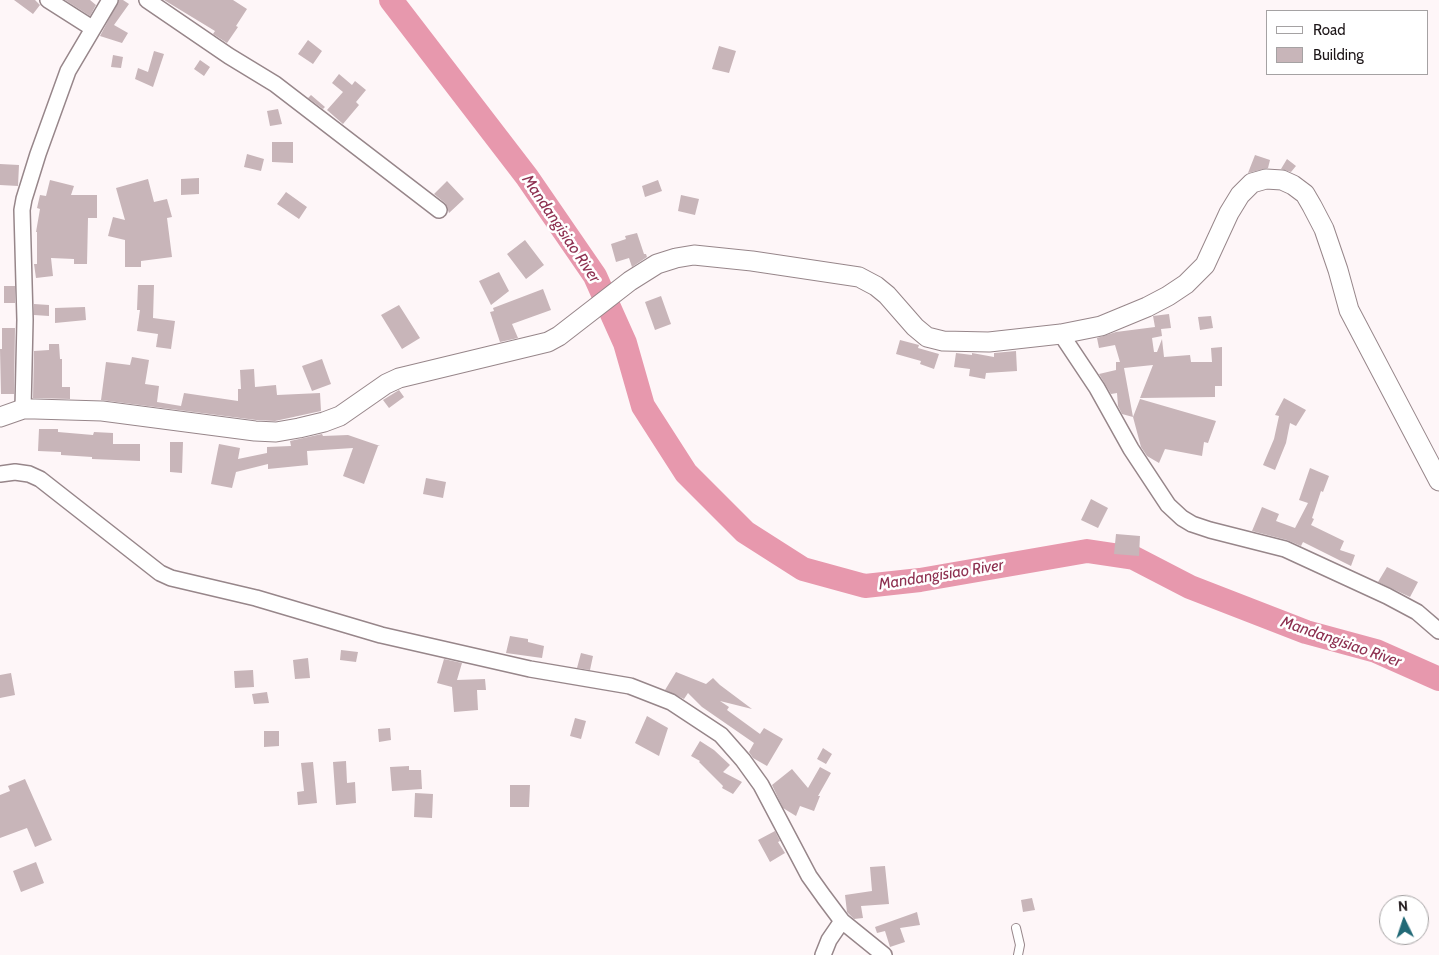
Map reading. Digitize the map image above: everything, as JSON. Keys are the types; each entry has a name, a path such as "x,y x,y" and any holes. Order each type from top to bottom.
{"street":[{"path":"48,0 92,28"},
{"path":"23,409 25,320 23,205 38,154 68,71 110,0"},
{"path":"147,0 275,84 439,210"},
{"path":"0,417 23,409 102,411 255,431 276,432 299,428 340,416 386,384 399,378 548,342 574,325 630,281 657,264 694,255 752,261 859,277 876,286 887,295 927,337 943,341 989,342 1061,334 1101,326 1147,307 1186,284 1205,265 1229,213 1240,195 1252,183 1266,180 1282,180 1305,194 1324,229 1349,310 1439,481"},
{"path":"1061,334 1097,388 1131,449 1168,505 1182,518 1192,524 1210,530 1285,549 1387,596 1417,612 1439,631"},
{"path":"0,474 14,472 40,478 160,573 171,578 256,598 381,635 530,669 630,686 671,702 721,735 743,760 761,785 809,876 842,921 884,955"},
{"path":"823,955 828,940 842,921"}],"lane":[{"path":"1016,928 1020,945 1018,955"}],"building":[{"path":"14,0 35,0 40,5 33,14"},
{"path":"65,0 90,0 96,5 90,16"},
{"path":"119,0 129,4 114,25 128,33 122,43 100,36"},
{"path":"164,0 233,0 247,9 227,43 213,34 215,31"},
{"path":"308,40 322,51 313,64 298,54"},
{"path":"719,46 736,51 729,73 712,69"},
{"path":"154,51 164,54 153,87 135,79 138,68 148,72"},
{"path":"113,55 123,57 121,68 111,67"},
{"path":"200,60 210,67 204,76 194,69"},
{"path":"339,74 352,85 355,81 366,90 356,102 359,105 343,124 327,110 343,92 332,83"},
{"path":"311,95 325,107 323,109 308,98"},
{"path":"278,109 282,124 270,126 267,111"},
{"path":"272,142 293,142 293,163 272,162"},
{"path":"247,154 264,159 261,171 244,167"},
{"path":"1255,155 1270,160 1268,168 1248,173"},
{"path":"1287,159 1296,166 1291,172 1281,169"},
{"path":"0,164 19,165 18,186 0,185"},
{"path":"199,178 199,194 181,195 181,179"},
{"path":"148,179 154,202 167,199 172,217 167,218 172,257 141,261 141,267 125,267 125,240 108,236 113,217 125,220 116,188"},
{"path":"50,180 74,186 71,195 97,195 97,218 88,218 87,264 74,264 74,259 51,258 53,276 36,278 34,264 37,264 36,232 40,209 37,208 40,195 46,196"},
{"path":"658,180 662,191 645,197 642,186"},
{"path":"447,181 464,199 449,213 445,203 434,194"},
{"path":"286,192 307,207 299,219 277,204"},
{"path":"681,195 699,199 695,215 678,211"},
{"path":"637,233 644,254 647,257 632,267 629,258 616,262 611,244 626,239 625,236"},
{"path":"525,240 544,265 526,279 507,254"},
{"path":"499,272 509,291 491,305 479,281"},
{"path":"138,285 154,285 153,318 175,321 171,349 156,347 158,334 137,331 140,310 137,310"},
{"path":"4,286 15,286 15,303 4,303"},
{"path":"543,289 551,310 512,324 518,338 500,342 490,312 494,311 493,308"},
{"path":"661,296 671,324 655,330 645,302"},
{"path":"34,304 49,305 49,316 34,315"},
{"path":"399,305 420,338 402,349 381,315"},
{"path":"85,307 86,320 55,323 55,308"},
{"path":"1169,314 1171,328 1161,329 1162,336 1152,338 1154,352 1157,352 1162,339 1164,357 1190,355 1191,362 1212,362 1211,348 1222,347 1222,386 1215,386 1215,397 1140,398 1153,365 1124,368 1133,417 1122,414 1118,406 1117,393 1111,394 1099,374 1116,370 1116,362 1120,362 1115,345 1099,348 1097,338 1116,332 1155,327 1153,316"},
{"path":"1211,316 1213,328 1200,330 1198,317"},
{"path":"2,328 15,328 14,394 1,394 0,349 2,349"},
{"path":"900,340 919,345 918,348 939,354 934,369 920,364 921,361 896,354"},
{"path":"49,344 59,344 60,359 62,359 62,387 70,387 70,399 33,398 34,351 49,350"},
{"path":"1016,351 1017,371 986,373 985,379 969,376 970,369 954,367 956,353 972,355 972,353 994,357 994,353"},
{"path":"132,357 149,360 145,384 159,386 157,402 181,406 184,393 238,401 238,389 241,389 240,370 254,369 255,387 276,385 277,395 320,393 321,411 275,421 101,400 106,362 130,365"},
{"path":"322,359 331,384 312,391 302,366"},
{"path":"399,390 404,397 389,408 383,400"},
{"path":"1284,398 1306,410 1296,426 1290,423 1286,443 1275,470 1263,465 1274,439 1279,416 1275,415"},
{"path":"1140,399 1216,421 1208,443 1204,442 1202,456 1165,449 1159,463 1147,456 1141,447 1133,417"},
{"path":"39,429 58,429 58,432 93,435 94,432 113,433 113,444 140,444 140,461 92,459 92,457 61,455 61,452 38,451"},
{"path":"322,434 323,436 348,435 380,446 378,446 364,484 343,476 353,448 307,451 308,465 268,469 268,464 236,472 232,488 211,484 219,444 240,448 238,459 267,453 267,447 291,446 290,441"},
{"path":"170,442 183,442 182,473 170,472"},
{"path":"1310,468 1329,476 1323,492 1321,491 1311,525 1344,541 1340,550 1355,555 1351,566 1303,542 1301,546 1287,540 1252,531 1262,507 1279,514 1276,521 1295,528 1308,503 1299,500"},
{"path":"426,478 446,482 443,498 423,494"},
{"path":"1091,499 1108,508 1098,528 1081,520"},
{"path":"1116,534 1140,536 1139,556 1114,554"},
{"path":"1387,567 1418,582 1410,597 1378,582"},
{"path":"510,636 528,639 528,642 544,646 542,658 506,653"},
{"path":"341,650 358,652 356,662 340,660"},
{"path":"581,653 593,656 590,670 577,668"},
{"path":"308,658 310,678 295,679 293,660"},
{"path":"444,659 462,663 457,680 485,679 486,690 477,690 478,710 454,712 452,687 437,683"},
{"path":"253,670 254,687 235,688 234,671"},
{"path":"676,672 706,684 713,678 752,709 720,701 729,707 727,710 760,734 764,728 783,739 767,766 753,758 749,752 754,743 702,707 688,693 684,699 665,690"},
{"path":"11,673 15,695 0,698 0,675"},
{"path":"267,692 269,703 254,704 252,694"},
{"path":"647,716 668,728 659,756 635,743"},
{"path":"575,718 586,721 581,739 570,736"},
{"path":"390,728 391,740 379,742 378,729"},
{"path":"264,731 279,731 279,746 264,747"},
{"path":"700,741 714,750 730,765 723,772 742,782 733,794 722,788 723,786 700,761 691,756"},
{"path":"823,748 832,754 826,764 817,759"},
{"path":"346,761 347,783 355,782 356,803 336,805 333,762"},
{"path":"313,762 317,803 298,805 297,792 304,791 301,763"},
{"path":"409,766 409,770 421,770 422,789 392,791 390,767"},
{"path":"820,767 831,773 818,796 820,796 814,811 800,806 796,816 783,808 772,785 792,769 808,788"},
{"path":"25,779 52,840 35,847 27,828 0,838 0,795 10,791 8,786"},
{"path":"510,785 530,785 529,807 510,807"},
{"path":"415,793 433,794 432,818 414,817"},
{"path":"775,831 780,841 778,842 785,853 770,862 758,840"},
{"path":"36,862 44,883 21,892 13,871"},
{"path":"885,866 889,904 861,906 863,918 854,919 847,912 845,895 872,891 870,867"},
{"path":"1032,898 1035,910 1023,912 1021,900"},
{"path":"917,912 920,925 900,928 905,942 890,947 885,931 877,933 875,927"}],"waterway":[{"name":"Mandangisiao River","path":"391,0 527,177 595,276 625,343 643,406 686,473 745,532 803,569 865,586 920,580 1087,551 1134,558 1190,587 1306,632 1376,651 1439,679"}]}
